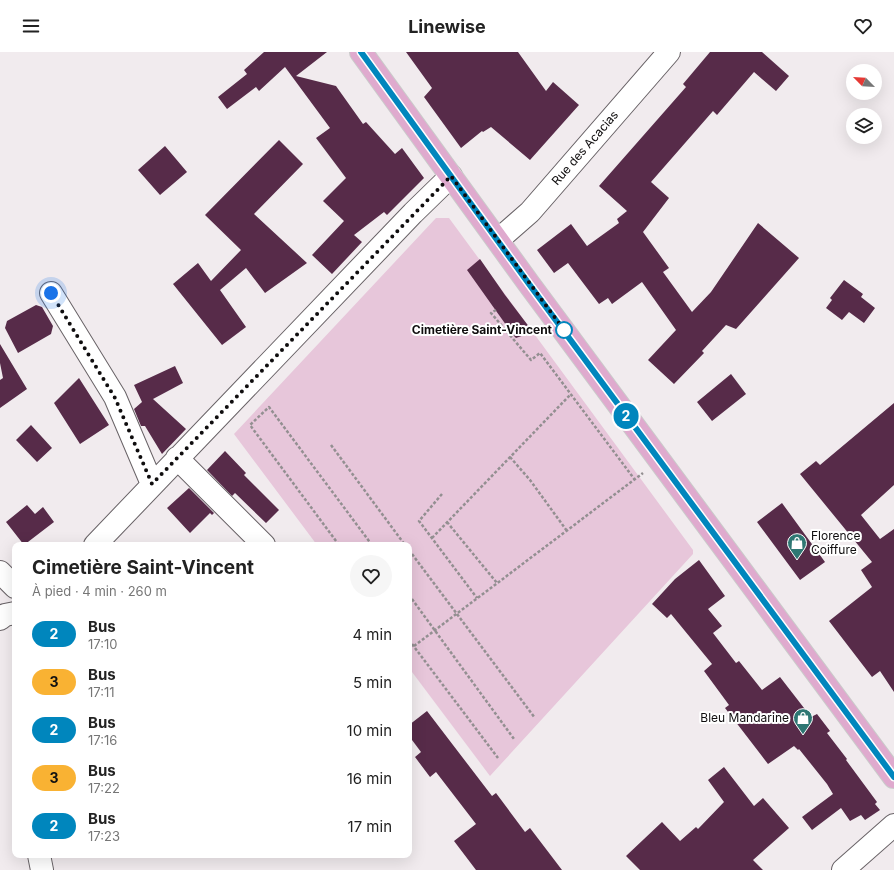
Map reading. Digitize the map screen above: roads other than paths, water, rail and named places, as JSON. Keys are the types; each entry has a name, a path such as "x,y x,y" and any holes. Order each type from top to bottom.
{"main road":[{"path":"361,52 659,461 894,777"}],"street":[{"name":"Rue des Acacias","path":"498,240 530,212 669,52"},
{"path":"98,542 177,458 451,176"},
{"path":"51,293 115,398 152,484"},
{"path":"177,458 261,542"},
{"path":"0,572 12,584"},
{"path":"0,619 5,615 12,614"},
{"path":"843,870 894,825"},
{"path":"40,858 42,870"}],"place":[{"name":"Cimetière Saint-Vincent","path":"564,330"},
{"name":"Florence Coiffure","path":"797,560"},
{"name":"Bleu Mandarine","path":"803,735"}]}
